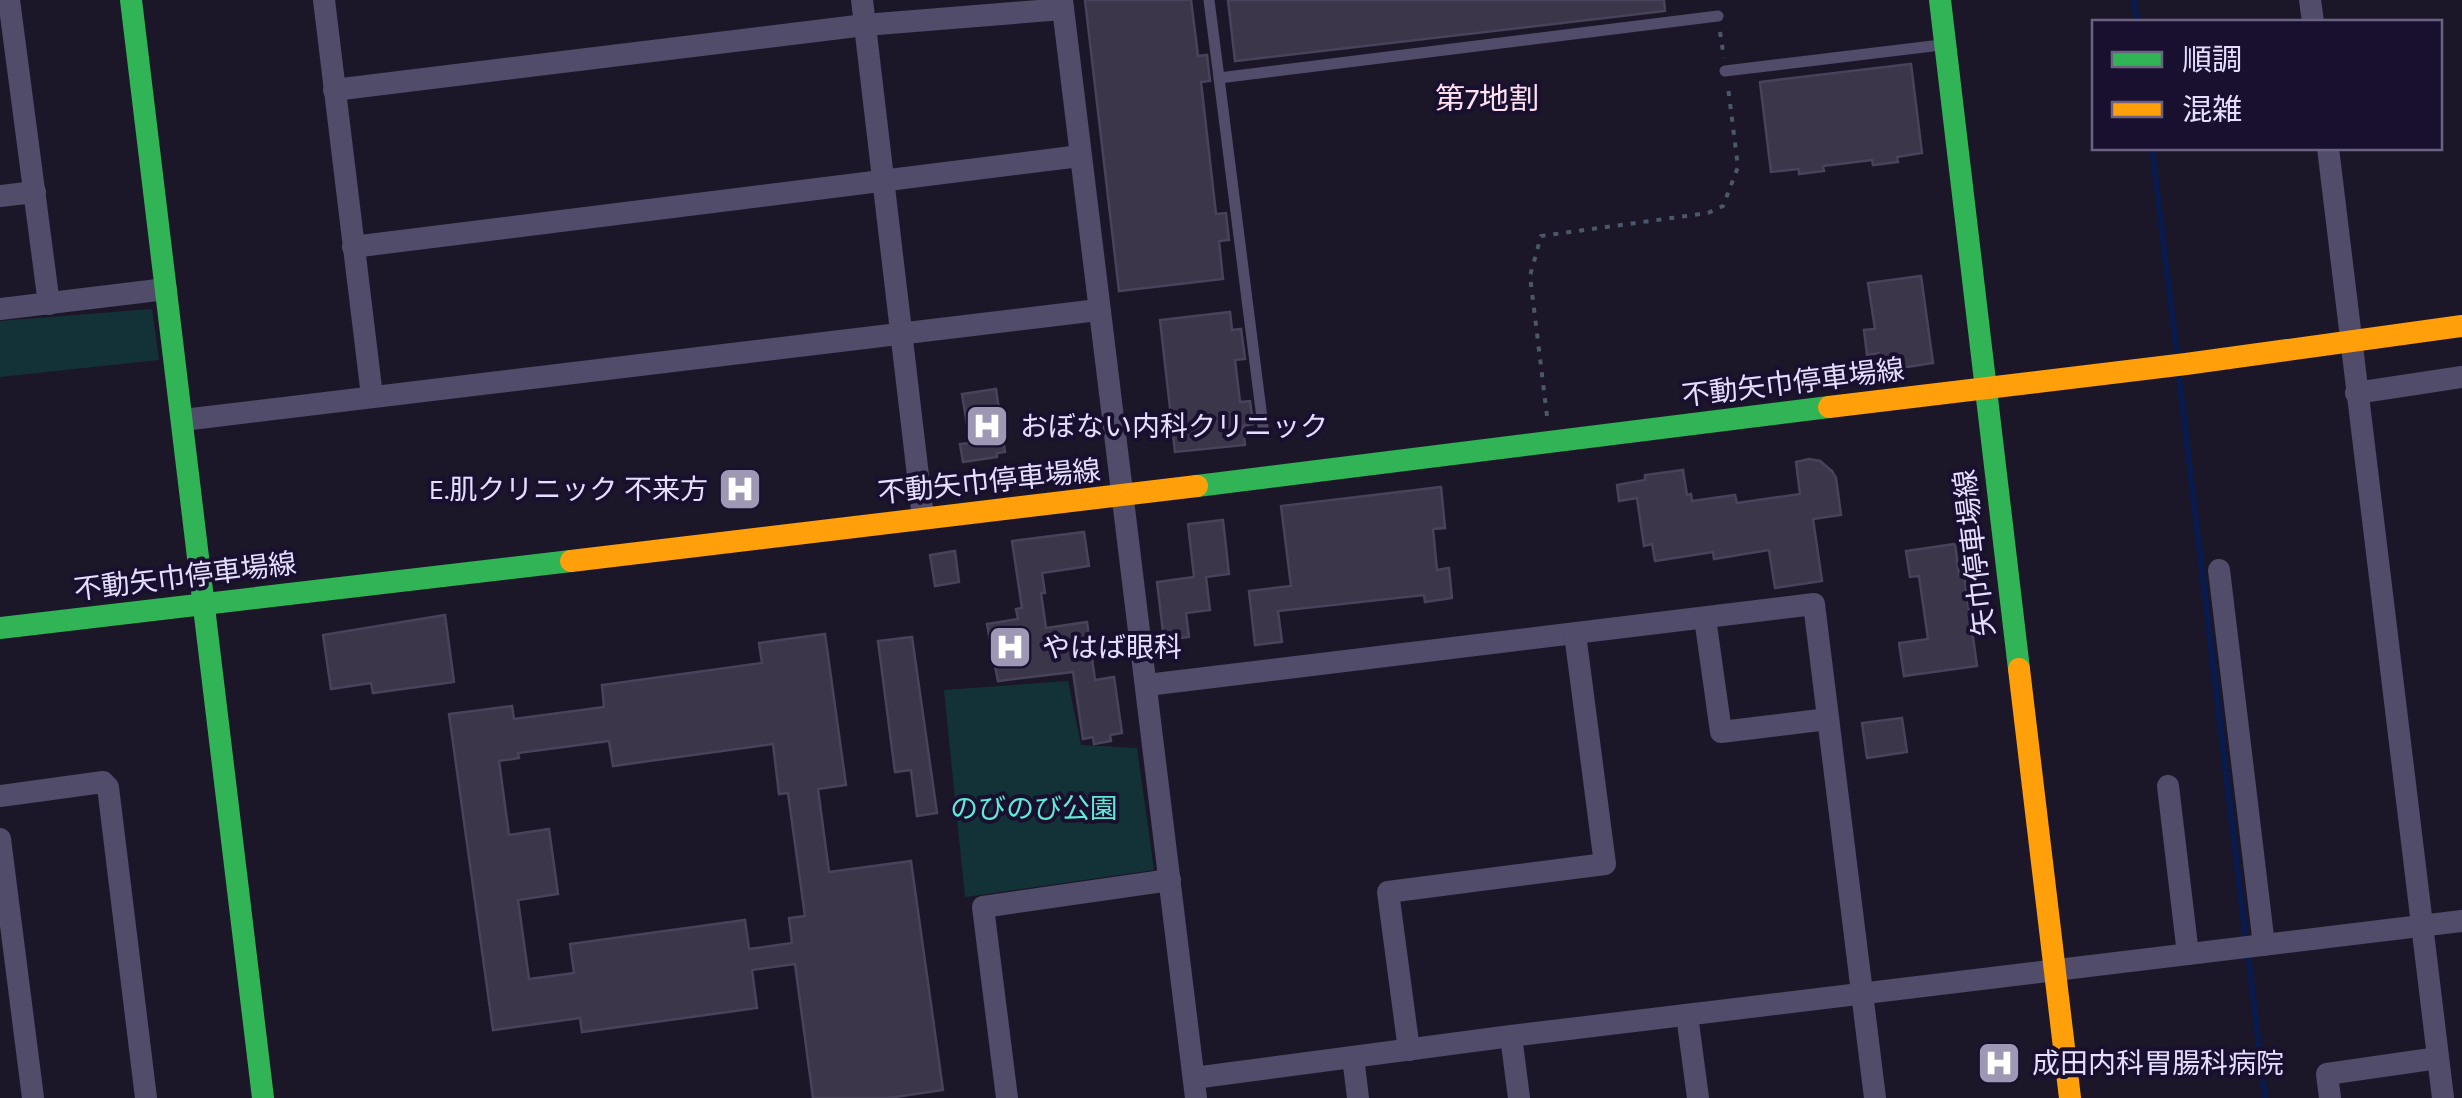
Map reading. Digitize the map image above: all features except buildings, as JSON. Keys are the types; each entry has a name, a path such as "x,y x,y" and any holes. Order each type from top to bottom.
{"main road":[{"path":"130,0 263,1098"},
{"name":"矢巾停車場線","path":"1940,0 2070,1098"},
{"name":"不動矢巾停車場線","path":"0,628 1985,390 2462,326"}],"street":[{"path":"9,0 8,44 49,304"},
{"path":"324,0 372,396"},
{"path":"862,0 924,518"},
{"path":"334,90 865,25 1063,5 1195,1088 1354,1057 1511,1036 2462,921"},
{"path":"2328,150 2444,1098"},
{"path":"352,247 1080,156"},
{"path":"0,196 34,192"},
{"path":"0,309 166,289"},
{"path":"183,420 1098,310"},
{"path":"2356,392 2462,378"},
{"path":"2219,570 2253,946"},
{"path":"1147,686 1814,604 1875,1098"},
{"path":"1706,618 1721,732 1828,719"},
{"path":"1408,1050 1388,892 1605,864 1575,634"},
{"path":"0,796 104,782 108,787 146,1098"},
{"path":"2168,786 2188,954"},
{"path":"0,839 33,1098"},
{"path":"1007,1098 983,907 1170,880"},
{"path":"1687,1015 1698,1098"},
{"path":"1511,1036 1519,1098"},
{"path":"1354,1057 1358,1098"},
{"path":"2330,1098 2327,1074 2438,1058"}],"lane":[{"path":"1210,0 1263,426"},
{"path":"1220,78 1718,16"},
{"path":"1726,71 1945,44"}],"path":[{"path":"1550,440 1530,276 1541,236 1708,213 1723,206 1738,167 1718,16"}],"green space":[{"path":"152,309 159,360 0,377 0,321"},
{"name":"のびのび公園","path":"1068,681 1081,745 1137,748 1154,870 965,897 944,690"}],"waterway":[{"path":"2134,0 2137,20"},
{"path":"2152,150 2177,355"},
{"path":"2179,377 2246,941"},
{"path":"2248,953 2265,1098"}],"traffic: fast":[{"path":"131,0 263,1098"},
{"path":"1940,0 2019,669"},
{"path":"1197,486 1829,407"},
{"path":"0,628 571,561"}],"traffic: slow":[{"path":"1829,407 2462,326"},
{"path":"571,561 1197,486"},
{"path":"2019,669 2070,1098"}],"place":[{"name":"おぼない内科クリニック","path":"987,426"},
{"name":"E.肌クリニック 不来方","path":"740,489"},
{"name":"やはば眼科","path":"1010,647"},
{"name":"成田内科胃腸科病院","path":"1999,1063"}],"district":[{"name":"第7地割","path":"1487,99"}]}
